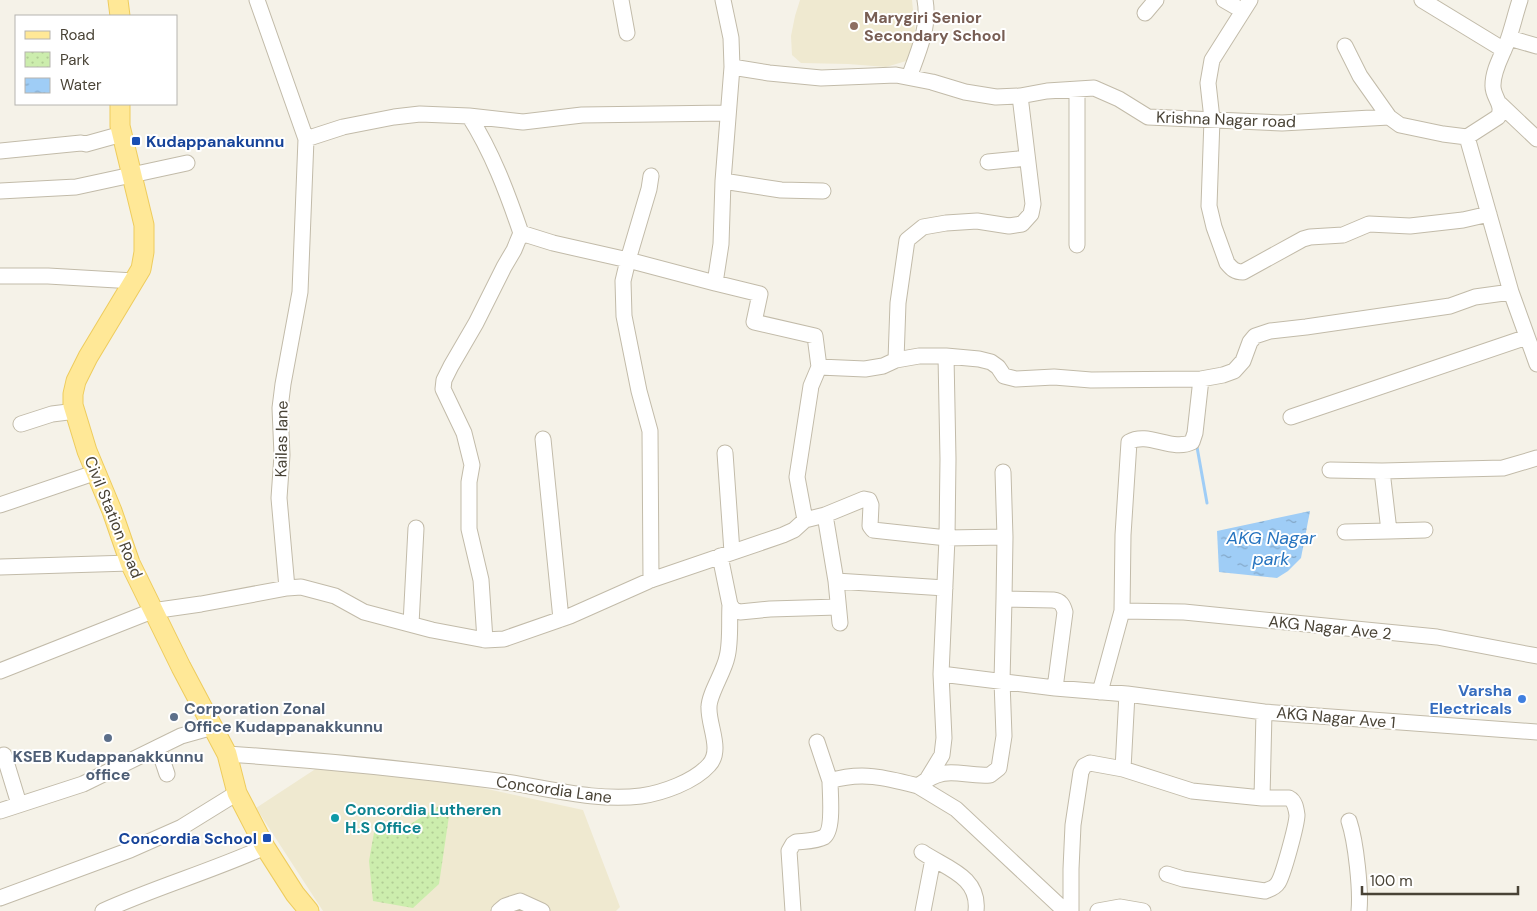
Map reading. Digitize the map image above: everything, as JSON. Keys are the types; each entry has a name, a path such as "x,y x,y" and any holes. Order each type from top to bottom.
{"main road":[{"path":"118,0 120,15"},
{"name":"Civil Station Road","path":"120,105 120,126 144,226 144,252 140,269 134,281 88,356 76,382 73,394 76,411 87,451 97,472 130,563 152,610 227,754 237,793 265,847 295,894 309,911"}],"street":[{"name":"Kailas lane","path":"257,0 306,139 300,292 280,408 282,455 279,498 287,588"},
{"path":"621,0 628,33"},
{"path":"714,284 721,244 723,182 732,67 731,38 724,0"},
{"path":"909,77 918,52 927,15 925,0"},
{"path":"1145,13 1156,0"},
{"path":"1224,0 1247,6 1212,60 1208,83 1212,119 1209,206 1214,227 1227,263 1236,272 1248,270 1297,242 1310,237 1343,235 1369,224 1410,226 1463,220 1489,214"},
{"path":"1422,0 1506,44 1537,46"},
{"path":"1520,0 1492,84 1501,112 1498,117 1467,137 1511,292 1530,331 1537,364"},
{"path":"1345,46 1360,76 1389,117"},
{"name":"Krishna Nagar road","path":"732,67 769,74 821,78 896,75 996,97 1094,88 1102,90 1148,117 1282,122 1389,117 1400,125 1467,137"},
{"path":"1077,90 1077,246"},
{"path":"896,360 898,303 907,240 923,227 946,223 977,222 1009,226 1022,224 1031,214 1033,204 1020,96"},
{"path":"1500,104 1537,139"},
{"path":"306,139 343,128 394,117 420,114 469,116 523,122 582,115 728,114"},
{"path":"469,116 507,193 521,233 473,328 451,366 444,380 443,389 464,433 472,465 469,482 469,528 481,580 485,640"},
{"path":"0,151 81,142 86,144 122,134"},
{"path":"988,162 1028,158"},
{"path":"0,191 76,188 187,162"},
{"path":"650,580 650,432 639,391 624,316 623,281 651,176"},
{"path":"723,182 781,190 823,191"},
{"path":"521,233 553,243 760,294 754,322 815,336 819,367 811,386 797,477 805,520"},
{"path":"0,276 48,276 134,281"},
{"path":"819,367 865,369 883,366 896,360 920,356 946,356 991,362 998,367 1004,376 1016,379 1054,377 1091,380 1201,379 1234,371 1243,361 1250,342 1255,336 1270,331 1306,328 1450,306 1475,297 1511,292"},
{"path":"1291,417 1530,331"},
{"path":"923,782 942,755 944,738 941,674 947,538 946,356"},
{"path":"1100,692 1122,611 1123,535 1129,442 1139,438 1178,445 1192,442 1196,433 1201,379"},
{"path":"21,424 52,414 76,411"},
{"path":"543,439 561,619"},
{"path":"725,453 726,554 730,605 734,610 740,612 838,607"},
{"path":"1330,470 1382,471 1503,468 1537,458"},
{"path":"1382,471 1390,531"},
{"path":"0,506 97,472"},
{"path":"830,781 848,776 878,776 923,782 950,772 990,776 998,768 1004,736 1002,681 1005,537 1003,472"},
{"path":"0,671 152,610 201,604 300,587 335,596 364,612 411,624 485,640 504,639 561,619 650,580 783,535 794,530 805,520 864,499 869,500 871,505 870,526 873,530 947,538 1005,537"},
{"path":"825,514 836,581 840,623"},
{"path":"411,624 416,528"},
{"path":"1345,532 1425,530"},
{"path":"0,567 130,563"},
{"path":"836,581 945,588"},
{"path":"1004,599 1058,600 1064,606 1055,688"},
{"name":"Concordia Lane","path":"227,754 354,764 500,781 608,798 641,796 663,791 688,781 709,766 714,758 715,746 708,706 727,657 730,605"},
{"name":"AKG Nagar Ave 2","path":"1122,611 1184,612 1436,637 1537,656"},
{"path":"941,674 1055,688 1127,694 1264,712"},
{"path":"1122,769 1127,694"},
{"name":"AKG Nagar Ave 1","path":"1262,798 1264,712 1537,732"},
{"path":"0,811 83,784 181,736 213,727"},
{"path":"793,911 789,851 796,842 822,838 826,835 830,826 830,781 817,742"},
{"path":"158,747 167,774"},
{"path":"4,755 20,804"},
{"path":"1071,911 1073,825 1081,772 1084,766 1090,763 1122,769 1192,791 1262,798 1289,798 1295,804 1297,816 1284,870 1274,888 1265,891 1184,879 1167,874"},
{"path":"923,782 956,809 1065,911"},
{"path":"0,898 130,850 182,827 237,793"},
{"path":"1349,821 1352,830 1356,865 1360,903 1359,911"},
{"path":"103,911 158,888 230,863 265,847"},
{"path":"922,911 928,856 959,873 974,890 977,901 976,911"},
{"path":"500,911 505,906 520,901 542,911"},
{"path":"1098,911 1120,907 1143,911"}],"shaded area":[{"name":"Marygiri Senior Secondary School","path":"800,0 912,0 916,41 913,59 886,67 801,63 792,55 791,36"},
{"path":"317,768 373,768 460,783 583,810 620,907 616,911 323,911 256,808"}],"green space":[{"path":"439,806 449,816 439,884 413,908 373,901 369,861 375,827 398,832"}],"water":[{"name":"AKG Nagar park","path":"1310,511 1301,558 1288,571 1277,578 1219,572 1217,531"}],"waterway":[{"path":"1197,447 1207,503"}],"place":[{"name":"Marygiri Senior Secondary School","path":"854,26"},
{"name":"Kudappanakunnu","path":"136,141"},
{"name":"Varsha Electricals","path":"1522,699"},
{"name":"Corporation Zonal Office Kudappanakkunnu","path":"174,717"},
{"name":"KSEB Kudappanakkunnu office","path":"108,738"},
{"name":"Concordia Lutheren H.S Office","path":"335,818"},
{"name":"Concordia School","path":"267,838"}]}
